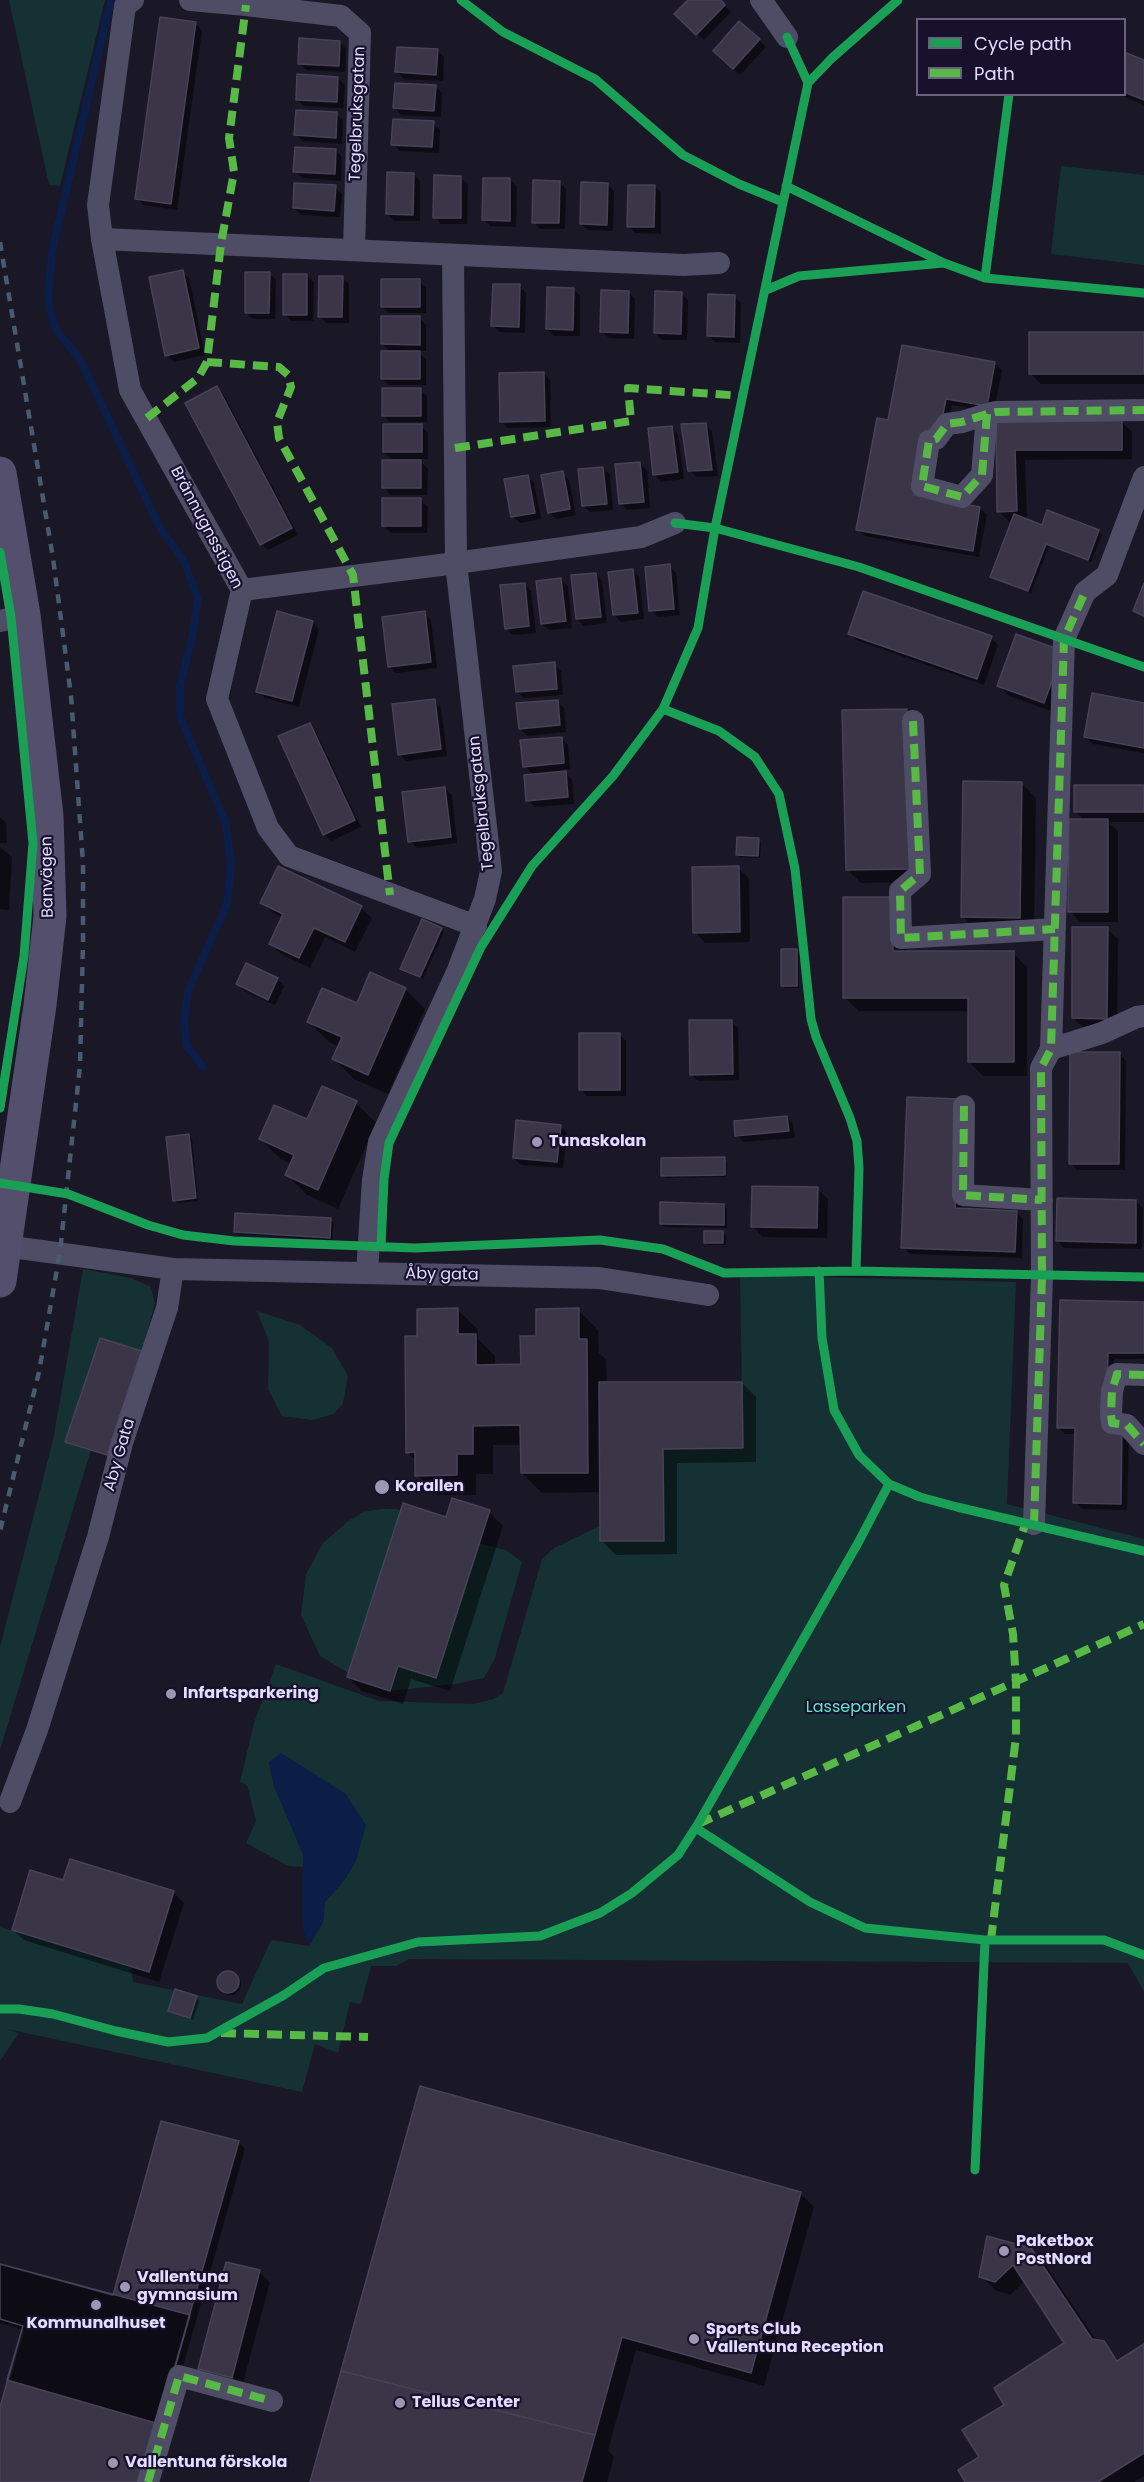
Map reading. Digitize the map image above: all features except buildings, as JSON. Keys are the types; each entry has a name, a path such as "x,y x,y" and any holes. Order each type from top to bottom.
{"street":[{"name":"Brännugnsstigen","path":"133,0 125,6 98,205 102,239 130,390 242,590 217,699 268,828 289,856 476,926"},
{"path":"190,0 245,3"},
{"path":"761,0 787,37"},
{"name":"Tegelbruksgatan","path":"245,3 341,16 360,33 354,250"},
{"path":"102,239 684,265 719,263"},
{"name":"Tegelbruksgatan","path":"367,1273 372,1180 379,1142 458,970 485,899 491,871 456,563 453,255"},
{"path":"987,414 996,411 1144,410"},
{"name":"Banvägen","path":"0,473 12,618 47,816 50,916 0,1281"},
{"path":"1034,1524 1042,1276 1041,1068 1051,1049 1064,639 1085,592 1107,574 1144,477"},
{"path":"242,590 641,537 675,523"},
{"path":"913,721 920,873 900,891 901,938 1055,928"},
{"path":"1051,1049 1102,1033 1144,1016"},
{"path":"964,1106 963,1195 1042,1200"},
{"path":"5,1246 173,1269"},
{"name":"Åby gata","path":"173,1269 598,1278 708,1295"},
{"name":"Aby Gata","path":"10,1802 37,1730 98,1537 122,1443 167,1308 173,1269"},
{"path":"1144,1375 1117,1374 1112,1391 1111,1414 1112,1422 1127,1425 1144,1444"},
{"path":"148,2482 179,2376 272,2401"}],"green space":[{"path":"9,0 105,0 60,186 49,185"},
{"path":"1061,166 1144,175 1144,265 1051,254"},
{"path":"83,1269 131,1278 151,1287 155,1303 142,1351 100,1338 65,1441 91,1450 0,1750 0,1647 53,1440"},
{"name":"Lasseparken","path":"740,1275 1016,1282 1007,1504 1144,1539 1144,1992 1128,1963 409,1959 396,1966 371,1966 361,2004 350,2002 338,2053 315,2044 302,2092 7,2029 19,2033 0,2061 0,1927 131,1967 133,1982 242,2004 271,1940 309,1946 323,1922 325,1902 346,1878 281,1754 269,1762 274,1786 303,1854 303,1867 288,1866 246,1843 256,1821 247,1785 240,1782 254,1723 276,1664 379,1701 474,1704 493,1699 503,1693 542,1559 554,1548 600,1526 601,1541 664,1541 663,1449 743,1448"},
{"path":"257,1311 300,1325 332,1348 348,1376 343,1403 334,1414 312,1420 282,1416 268,1389 269,1342"},
{"path":"397,1509 408,1514 355,1677 320,1656 301,1615 306,1574 323,1543 347,1522 363,1512"},
{"path":"479,1543 506,1550 522,1562 495,1658 484,1678 455,1684 390,1691 398,1666 436,1677"}],"water":[{"path":"281,1753 346,1794 366,1825 356,1861 346,1878 325,1902 323,1922 309,1946 303,1929 303,1854 274,1786 269,1762"}],"waterway":[{"path":"111,0 52,251 48,301 55,328 81,361 159,526 185,563 198,600 192,638 180,685 180,716 226,824 231,865 227,904 188,991 184,1022 187,1046 203,1067"}],"railway":[{"path":"0,242 53,558 71,696 83,863 80,1066 60,1252 39,1372 0,1531"}],"marked path":[{"path":"147,418 198,378 207,362 221,244 234,172 229,138 246,5"},
{"path":"207,362 279,367 288,375 291,387 277,422 279,438 353,575 390,895"},
{"path":"455,448 631,421 628,388 743,396"},
{"path":"987,414 982,475 962,497 922,486 929,441 936,439 947,424 962,422 987,414 996,412 1144,410"},
{"path":"1034,1524 1042,1276 1041,1068 1051,1049 1064,639 1085,592"},
{"path":"913,721 920,874 900,891 901,938 1055,929"},
{"path":"964,1106 963,1195 1042,1200"},
{"path":"1144,1375 1117,1374 1112,1391 1111,1414 1112,1423 1127,1425 1144,1444"},
{"path":"991,1940 1016,1737 1013,1634 1004,1585 1026,1522"},
{"path":"698,1824 1144,1624"},
{"path":"221,2033 368,2037"},
{"path":"148,2482 179,2376 272,2401"}],"cycle path":[{"path":"461,0 503,32 595,79 683,155 739,184 783,202"},
{"path":"808,83 832,58 898,0"},
{"path":"381,1247 384,1179 389,1143 481,947 532,866 613,776 663,709 698,628 715,528 808,83 787,37"},
{"path":"985,278 1009,96"},
{"path":"786,186 944,263 985,278 1144,293"},
{"path":"766,290 799,276 944,263"},
{"path":"675,523 715,528 859,567 1144,667"},
{"path":"0,552 11,617 33,843 24,956 0,1108"},
{"path":"663,709 719,731 755,757 779,794 795,869 811,1019 857,1141 859,1168 856,1271"},
{"path":"0,1183 68,1194 148,1225 183,1235 234,1241 415,1248 600,1240 663,1249 724,1273 856,1271 1144,1277"},
{"path":"819,1271 822,1338 834,1410 859,1455 889,1484 920,1497 957,1507 1144,1551"},
{"path":"0,2009 53,2014 168,2042 207,2038 284,1995 324,1968 418,1942 540,1936 600,1913 632,1893 678,1855 698,1824 858,1543 889,1484"},
{"path":"696,1828 810,1902 865,1928 985,1940 1104,1940 1144,1955"},
{"path":"975,2170 985,1940"}],"place":[{"name":"Tunaskolan","path":"537,1142"},
{"name":"Korallen","path":"382,1487"},
{"name":"Infartsparkering","path":"171,1694"},
{"name":"Paketbox PostNord","path":"1004,2251"},
{"name":"Vallentuna gymnasium","path":"125,2287"},
{"name":"Kommunalhuset","path":"96,2305"},
{"name":"Sports Club Vallentuna Reception","path":"694,2339"},
{"name":"Tellus Center","path":"400,2403"},
{"name":"Vallentuna förskola","path":"113,2463"}]}
